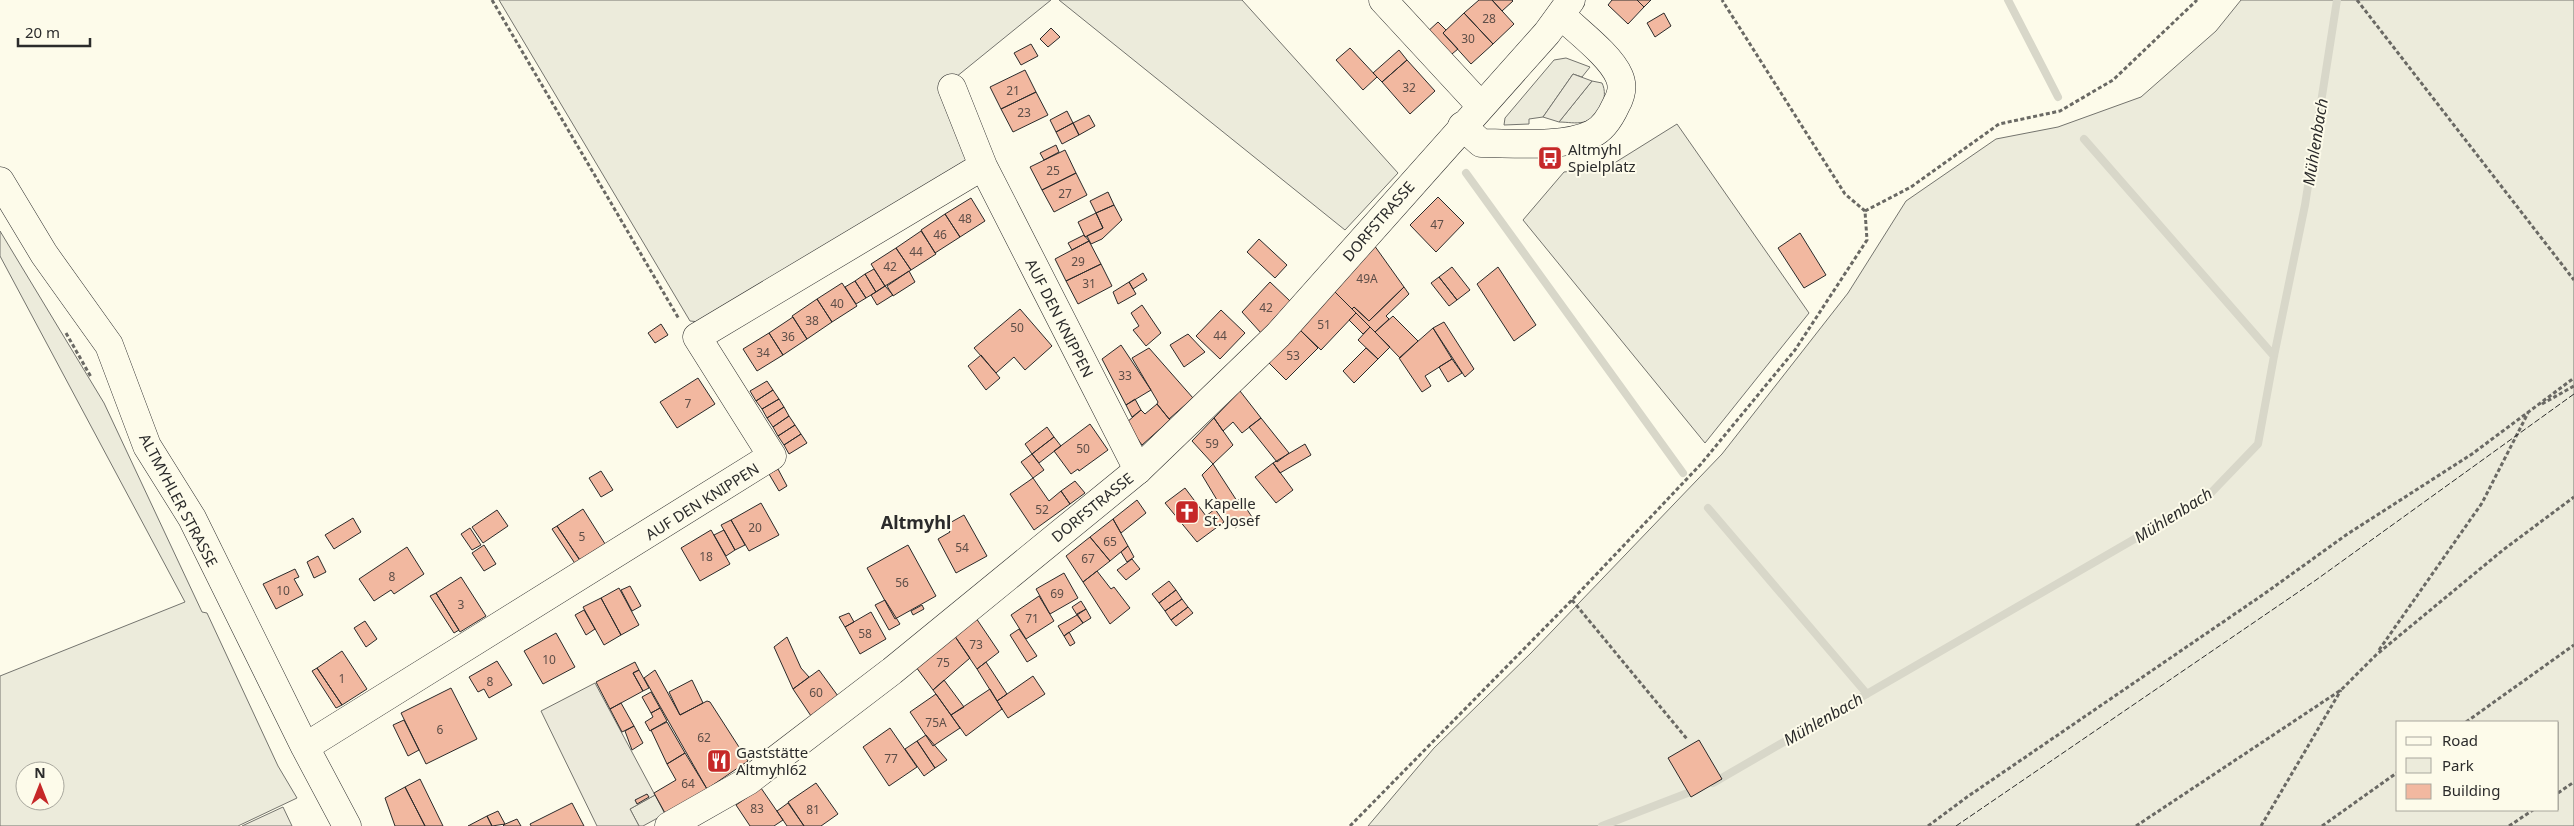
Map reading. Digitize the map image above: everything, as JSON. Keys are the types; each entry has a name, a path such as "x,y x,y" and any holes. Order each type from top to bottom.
{"street":[{"path":"1383,0 1481,106"},
{"name":"DORFSTRASSE","path":"669,826 748,781 892,670 1138,470 1278,335 1566,7 1619,76 1622,92 1611,118 1593,134 1550,142 1481,144 1462,126"},
{"name":"AUF DEN KNIPPEN","path":"952,88 983,166 1138,470"},
{"path":"697,337 983,166"},
{"name":"ALTMYHLER STRASSE","path":"0,181 44,254 109,345 147,446 192,518 305,748 347,826"},
{"name":"AUF DEN KNIPPEN","path":"305,748 772,456 697,337"}],"path":[{"path":"492,0 688,334 697,337"},
{"path":"1350,826 1572,600 1701,464 1795,350 1867,240 1865,211 1845,194 1722,0"},
{"path":"1865,211 1911,187 1999,124 2060,112 2113,80 2198,0"},
{"path":"2357,0 2574,280"},
{"path":"1928,826 1966,797 2264,594 2346,535 2472,454 2574,378"},
{"path":"2376,655 2482,503 2528,412 2574,386"},
{"path":"2136,826 2341,690 2376,655 2502,550 2574,497"},
{"path":"1572,600 1686,739"},
{"path":"2467,721 2574,645"},
{"path":"2261,826 2341,690"},
{"path":"2322,826 2396,773"},
{"path":"2559,792 2574,782"},
{"path":"2509,826 2531,811"}],"green space":[{"path":"499,0 1051,0 956,77 973,156 700,322 690,321"},
{"path":"1059,0 1242,0 1398,173 1345,230"},
{"path":"2241,0 2574,0 2574,826 1368,826 1434,748 1531,653 1722,454 1848,293 1906,201 1996,139 2058,127 2141,97 2216,31"},
{"path":"1566,58 1590,67 1582,77 1573,74 1543,117 1529,119 1529,124 1504,125 1505,118 1554,60"},
{"path":"1592,81 1602,83 1604,89 1604,100 1599,112 1590,120 1584,122 1559,122"},
{"path":"1677,124 1809,313 1705,443 1523,220 1564,172 1608,167"},
{"path":"0,231 104,403 202,612 207,613 278,766 297,798 238,826 0,826 0,676 185,602 0,256"},
{"path":"655,795 665,814 643,826 639,826 630,809"}],"shaded area":[{"path":"1573,74 1592,81 1559,122 1543,117"},
{"path":"595,683 655,795 630,809 639,826 597,826 541,711"},
{"path":"283,807 292,826 242,826"}],"building":[{"path":"1479,0 1492,0 1514,24 1493,44 1464,13"},
{"path":"1492,0 1512,0 1513,1 1502,11"},
{"path":"1612,0 1637,0 1644,7 1628,24 1608,5"},
{"path":"1637,0 1651,0 1644,7"},
{"path":"1464,13 1493,44 1471,64 1443,33"},
{"path":"1664,13 1671,26 1655,37 1647,23"},
{"path":"1438,22 1446,30 1443,33 1458,49 1447,58 1425,34"},
{"path":"1051,28 1060,37 1048,47 1040,39"},
{"path":"1031,44 1038,56 1021,65 1014,53"},
{"path":"1350,48 1377,77 1363,90 1336,60"},
{"path":"1399,50 1407,60 1382,82 1373,73"},
{"path":"1407,60 1435,91 1410,114 1382,82"},
{"path":"1025,70 1036,92 1001,109 990,87"},
{"path":"1036,92 1048,115 1013,132 1001,109"},
{"path":"1067,111 1073,123 1056,132 1050,120"},
{"path":"1089,115 1095,126 1079,135 1073,123"},
{"path":"1073,123 1079,135 1062,144 1056,132"},
{"path":"1056,145 1059,152 1044,160 1040,153"},
{"path":"1065,150 1076,173 1042,190 1030,167"},
{"path":"1076,173 1087,195 1054,212 1042,190"},
{"path":"1108,192 1114,205 1096,213 1090,201"},
{"path":"1438,197 1464,223 1436,252 1410,225"},
{"path":"971,198 985,221 960,237 945,214"},
{"path":"1114,205 1122,220 1102,239 1091,244 1087,236 1103,228 1096,213"},
{"path":"1096,213 1103,228 1085,237 1078,222"},
{"path":"945,214 960,237 935,253 921,230"},
{"path":"921,231 936,254 911,270 896,248"},
{"path":"1800,233 1826,275 1804,288 1778,248"},
{"path":"1084,235 1089,241 1072,250 1068,243"},
{"path":"1259,239 1287,265 1275,278 1247,252"},
{"path":"1089,241 1101,264 1066,281 1055,259"},
{"path":"1374,245 1404,287 1369,321 1354,307 1352,309 1333,290"},
{"path":"896,248 911,270 885,286 871,264"},
{"path":"1101,264 1112,286 1078,304 1066,281"},
{"path":"1452,267 1470,290 1457,300 1439,277"},
{"path":"1498,267 1536,325 1514,341 1477,284"},
{"path":"874,269 885,286 876,292 865,274"},
{"path":"909,271 915,282 893,296 887,286"},
{"path":"1143,273 1147,280 1133,289 1129,282"},
{"path":"865,274 876,292 866,298 855,281"},
{"path":"1439,277 1457,300 1449,306 1431,283"},
{"path":"855,281 866,298 856,304 845,287"},
{"path":"1129,282 1136,294 1118,304 1113,292"},
{"path":"1270,282 1290,301 1261,333 1242,312"},
{"path":"842,283 857,306 832,322 817,299"},
{"path":"885,286 893,295 877,305 871,295"},
{"path":"1404,287 1409,294 1386,316 1389,319 1375,332 1352,309 1354,307 1369,321"},
{"path":"1334,291 1356,313 1321,350 1299,329"},
{"path":"817,299 832,322 807,339 792,316"},
{"path":"1142,305 1161,333 1146,346 1133,330 1139,326 1131,313"},
{"path":"1020,309 1052,346 1025,370 1014,357 996,373 974,348"},
{"path":"1221,310 1245,333 1220,359 1196,336"},
{"path":"1356,313 1370,327 1363,334 1349,320"},
{"path":"1393,316 1418,341 1400,358 1375,332"},
{"path":"793,317 807,339 783,355 769,333"},
{"path":"1444,322 1474,369 1465,377 1433,328"},
{"path":"661,324 668,335 655,343 648,333"},
{"path":"1370,327 1390,347 1378,359 1358,340"},
{"path":"1433,328 1452,359 1425,376 1431,386 1422,392 1399,358"},
{"path":"1299,329 1318,348 1286,380 1268,362"},
{"path":"769,333 783,355 757,371 743,349"},
{"path":"1188,334 1205,352 1184,367 1170,345"},
{"path":"1121,345 1151,390 1126,405 1102,359"},
{"path":"1149,348 1193,398 1169,419 1157,404 1158,402 1132,358"},
{"path":"1366,348 1378,359 1354,383 1343,371"},
{"path":"981,355 1000,378 986,390 968,366"},
{"path":"1452,359 1462,373 1448,382 1439,367"},
{"path":"698,378 715,404 677,428 660,402"},
{"path":"767,381 773,390 756,401 750,391"},
{"path":"773,390 779,399 762,409 756,401"},
{"path":"1240,391 1261,418 1242,433 1233,422 1223,431 1214,418"},
{"path":"779,399 784,407 767,418 762,409"},
{"path":"1135,399 1141,410 1132,417 1126,405"},
{"path":"1157,404 1170,420 1142,445 1126,423 1141,410 1145,414"},
{"path":"784,407 789,416 773,427 767,418"},
{"path":"789,416 795,425 778,436 773,427"},
{"path":"1214,418 1233,445 1213,464 1192,441"},
{"path":"1261,418 1289,453 1277,462 1249,427"},
{"path":"1090,424 1108,450 1079,471 1078,469 1071,474 1054,451"},
{"path":"795,425 801,434 784,445 778,436"},
{"path":"1047,427 1054,437 1032,454 1025,444"},
{"path":"801,434 807,443 789,454 784,445"},
{"path":"1054,437 1061,446 1039,463 1032,454"},
{"path":"1305,444 1311,455 1280,473 1273,463"},
{"path":"1032,454 1044,470 1033,478 1021,462"},
{"path":"1273,463 1293,490 1276,503 1255,477"},
{"path":"1213,464 1237,501 1223,510 1202,475"},
{"path":"778,469 787,486 779,491 769,474"},
{"path":"601,471 613,490 601,497 589,478"},
{"path":"1033,478 1049,501 1061,491 1070,504 1034,530 1010,494"},
{"path":"1075,481 1085,493 1070,504 1061,491"},
{"name":"Kapelle St. Josef","path":"1185,488 1206,516 1215,509 1224,522 1197,542 1165,503"},
{"path":"1240,499 1252,517 1235,528 1223,510"},
{"path":"1137,500 1146,513 1121,533 1113,519"},
{"path":"761,503 779,535 749,551 731,520"},
{"path":"583,509 607,547 582,563 557,526"},
{"path":"497,510 508,526 483,543 472,527"},
{"path":"964,515 987,556 956,573 938,539 950,532 946,525"},
{"path":"353,518 361,532 334,549 325,535"},
{"path":"1113,519 1128,546 1110,561 1090,537"},
{"path":"731,520 745,545 735,550 721,525"},
{"path":"557,526 581,562 576,565 552,529"},
{"path":"470,528 481,545 472,550 461,534"},
{"path":"711,530 730,564 700,581 681,548"},
{"path":"724,530 735,550 726,556 714,535"},
{"path":"1090,537 1110,561 1083,582 1066,556"},
{"path":"484,545 496,564 484,571 472,553"},
{"path":"908,545 936,596 895,619 867,568"},
{"path":"1128,546 1134,557 1127,562 1121,552"},
{"path":"407,547 424,574 394,594 391,590 374,601 359,579"},
{"path":"318,556 326,572 314,578 307,562"},
{"path":"1132,559 1140,569 1126,580 1117,570"},
{"path":"295,569 299,577 294,579 303,595 276,609 263,584"},
{"path":"1097,571 1111,589 1114,587 1130,608 1110,624 1083,582"},
{"path":"1064,573 1078,598 1050,614 1036,589"},
{"path":"461,577 486,616 460,632 436,593"},
{"path":"1169,581 1176,590 1159,603 1152,594"},
{"path":"630,586 641,606 632,611 621,590"},
{"path":"619,588 639,625 621,635 601,598"},
{"path":"1176,590 1182,599 1165,611 1159,603"},
{"path":"436,593 459,630 454,633 430,596"},
{"path":"1039,596 1054,621 1026,639 1011,615"},
{"path":"601,598 621,635 604,645 583,607"},
{"path":"1182,599 1188,607 1171,620 1165,611"},
{"path":"885,600 900,624 889,630 875,605"},
{"path":"1081,601 1086,609 1077,615 1072,607"},
{"path":"922,605 924,609 913,615 911,611"},
{"path":"1188,607 1193,613 1176,626 1171,620"},
{"path":"1086,609 1091,618 1083,623 1077,614"},
{"path":"584,610 595,629 586,635 575,615"},
{"path":"871,612 886,639 860,654 845,627"},
{"path":"849,613 854,622 845,627 839,617"},
{"path":"1077,615 1083,623 1064,636 1058,626"},
{"path":"976,618 999,652 977,669 954,635"},
{"path":"365,621 377,639 366,647 354,628"},
{"path":"1019,629 1037,656 1027,662 1010,635"},
{"path":"1069,632 1075,643 1070,646 1064,636"},
{"path":"556,633 575,667 543,684 524,651"},
{"path":"954,635 970,658 933,690 916,667"},
{"path":"787,637 801,668 809,677 793,689 774,647"},
{"path":"342,651 367,689 342,705 317,668"},
{"path":"497,661 512,685 489,698 484,689 478,692 469,677"},
{"path":"635,662 639,670 633,673 643,691 610,709 596,682"},
{"path":"986,662 1007,694 997,701 977,669"},
{"path":"317,668 342,705 336,708 312,671"},
{"path":"639,670 649,688 643,691 633,673"},
{"path":"655,670 680,715 707,701 710,702 748,761 707,789 644,678"},
{"path":"819,670 838,696 811,716 793,689"},
{"path":"1033,676 1045,694 1008,718 997,701"},
{"path":"692,680 703,703 680,715 669,692"},
{"path":"944,680 964,707 951,715 933,690"},
{"path":"451,688 477,739 426,764 401,713"},
{"path":"990,689 1002,709 966,736 951,715"},
{"path":"651,692 660,708 651,713 642,697"},
{"path":"936,694 960,728 933,746 910,712"},
{"path":"621,703 634,726 622,732 610,709"},
{"path":"660,708 667,721 650,731 645,722 653,717 651,713"},
{"path":"404,720 419,750 408,756 393,725"},
{"path":"667,722 685,753 667,764 651,730"},
{"path":"634,726 643,743 632,750 625,731"},
{"path":"890,728 917,767 889,786 863,747"},
{"path":"926,735 947,760 935,768 917,741"},
{"path":"1699,740 1722,779 1691,797 1668,758"},
{"path":"917,741 935,768 924,776 905,749"},
{"path":"685,753 707,789 665,813 654,793 676,780 667,764"},
{"path":"420,779 443,826 425,826 405,787"},
{"path":"816,783 838,814 821,826 804,826 788,802"},
{"path":"405,787 425,826 395,826 385,798"},
{"path":"761,788 783,820 774,826 750,826 736,805"},
{"path":"647,794 649,797 637,804 635,800"},
{"path":"572,803 584,826 531,826 530,824"},
{"path":"788,803 804,826 787,826 777,811"},
{"path":"498,811 505,824 492,826 487,816"},
{"path":"487,816 492,826 468,826"},
{"path":"517,819 521,826 503,825"}],"waterway":[{"path":"2008,0 2058,97"},
{"name":"Mühlenbach","path":"1713,783 2207,497 2258,444 2305,205 2337,0"},
{"path":"2084,139 2274,356"},
{"path":"1466,173 1683,473"},
{"path":"1708,508 1867,694"},
{"path":"1602,826 1698,789"}],"fence":[{"path":"1956,826 2316,580 2574,394"}],"place":[{"name":"Altmyhl Spielplatz","path":"1550,158"},
{"name":"Kapelle St. Josef","path":"1187,512"},
{"name":"Gaststätte Altmyhl62","path":"719,761"}],"district":[{"name":"Altmyhl","path":"916,522"}]}
